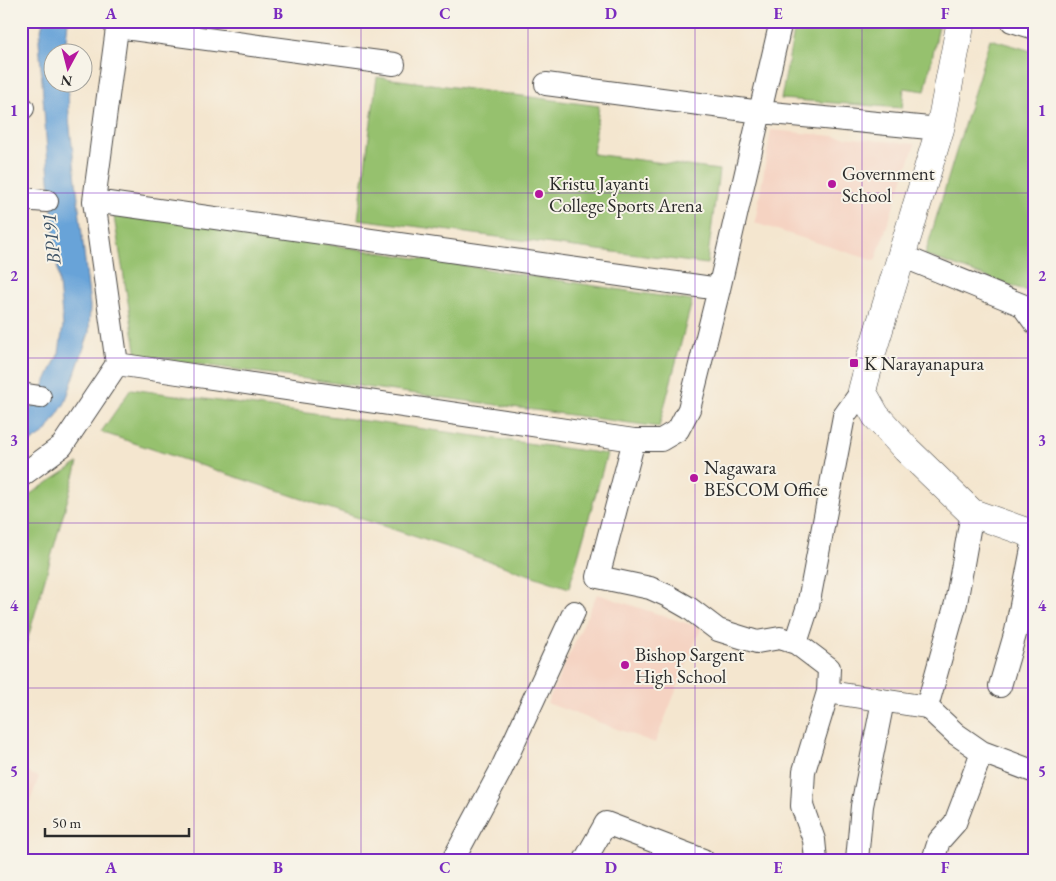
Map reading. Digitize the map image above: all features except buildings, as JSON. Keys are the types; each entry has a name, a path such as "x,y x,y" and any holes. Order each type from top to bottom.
{"street":[{"path":"117,364 634,440 661,440 678,430 689,409 761,112 781,21"},
{"path":"796,643 808,606 844,416 862,391 940,129 961,21"},
{"path":"1012,21 1035,28"},
{"path":"21,476 62,446 117,364 94,201 118,24 394,64"},
{"path":"546,84 761,112 940,129"},
{"path":"21,198 47,201"},
{"path":"94,201 719,289"},
{"path":"902,256 1022,305 1035,323"},
{"path":"862,391 876,416 906,449 972,513 1035,535 1025,633 1000,686"},
{"path":"634,440 598,577 650,588 689,608 718,630 757,642 780,638 796,643 829,668 828,692 804,772 802,806 814,840 816,860"},
{"path":"927,707 956,603 972,513"},
{"path":"453,860 500,772 574,612"},
{"path":"828,692 927,707 956,734 982,752 1035,772"},
{"path":"857,860 862,806 883,701"},
{"path":"933,860 939,841 955,823 982,752"},
{"path":"585,860 606,823 703,860"}],"shaded area":[{"name":"Government School","path":"771,130 915,144 875,261 755,223"},
{"name":"Bishop Sargent High School","path":"597,594 701,628 655,743 547,703"},
{"path":"21,770 39,777 21,825"}],"green space":[{"path":"796,21 940,21 925,91 904,88 902,108 781,99"},
{"path":"990,39 1035,52 1035,294 925,255"},
{"name":"Kristu Jayanti College Sports Arena","path":"377,77 599,106 593,154 719,170 707,264 358,219"},
{"path":"113,211 692,301 659,427 137,356"},
{"path":"131,389 607,454 569,588 101,432"},
{"path":"78,463 21,662 21,500"}],"water":[{"path":"43,21 68,21 66,42 42,42 42,82 39,40"},
{"path":"43,92 68,92 69,118 90,306 89,333 65,403 46,432 21,449 21,417 35,404 59,353 63,326"}],"place":[{"name":"Government School","path":"832,184"},
{"name":"Kristu Jayanti College Sports Arena","path":"539,194"},
{"name":"K Narayanapura","path":"854,363"},
{"name":"Nagawara BESCOM Office","path":"694,478"},
{"name":"Bishop Sargent High School","path":"625,665"}],"water label":[{"name":"BP191","path":"51,239"}]}
